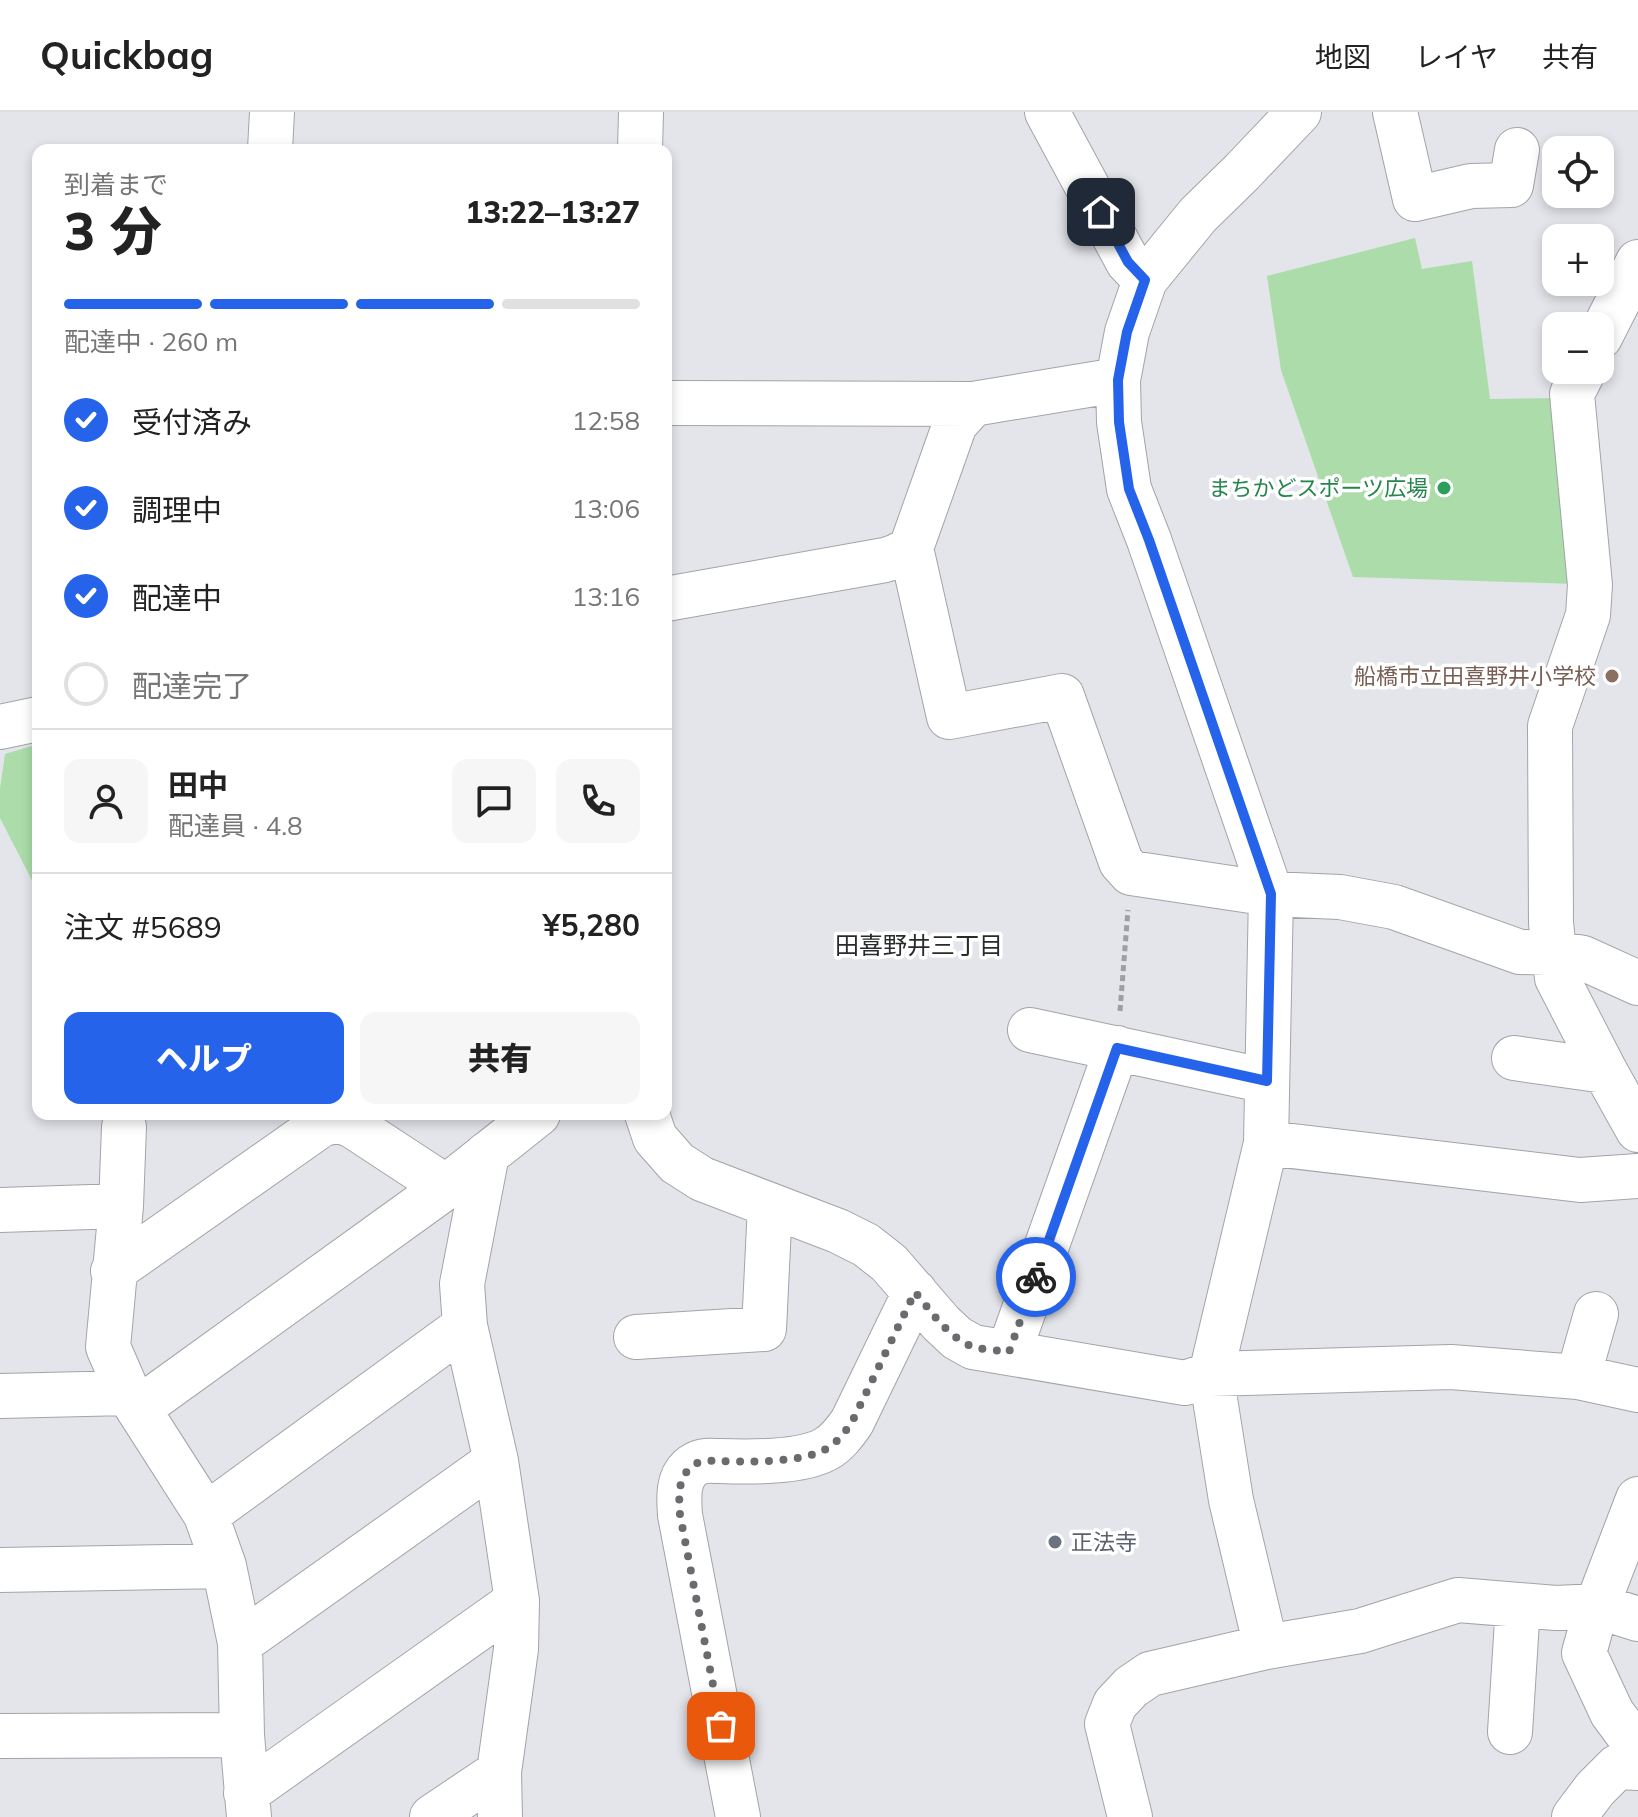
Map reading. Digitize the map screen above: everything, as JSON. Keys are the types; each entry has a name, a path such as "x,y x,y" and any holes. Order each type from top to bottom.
{"street":[{"path":"270,144 272,112"},
{"path":"640,144 641,112"},
{"path":"1047,112 1128,262 1145,280"},
{"path":"1266,1647 1231,1500 1211,1374 1266,1143 1271,894 1129,489 1119,422 1118,380 1127,332 1145,280 1198,215 1299,112"},
{"path":"1395,112 1415,199 1471,186 1511,185 1517,150"},
{"path":"1613,312 1638,262"},
{"path":"672,403 973,404 1118,380"},
{"path":"1577,384 1572,394 1590,585 1588,615 1550,726 1551,923 1557,978 1638,1130"},
{"path":"973,404 955,424 911,548 949,717 1062,696 1121,862 1131,873 1271,894 1340,897 1394,907 1520,952 1583,958 1638,983"},
{"path":"672,598 885,560 911,548"},
{"path":"0,727 32,720"},
{"path":"1030,1030 1267,1081"},
{"path":"1009,1352 1117,1048"},
{"path":"1514,1058 1605,1071"},
{"path":"113,1271 321,1125 337,1120 353,1126 446,1187"},
{"path":"0,1396 133,1401 446,1187 530,1120"},
{"path":"649,1120 655,1138 677,1163 702,1179 838,1231 866,1245 889,1263 941,1323 973,1347 1185,1383 1211,1374 1451,1367 1578,1377 1638,1390"},
{"path":"124,1127 121,1206 108,1347 133,1401 206,1515 224,1566 240,1643 242,1735 248,1805"},
{"path":"1266,1143 1580,1180 1638,1176"},
{"path":"487,1154 462,1284 465,1326 496,1461 517,1601 516,1649 499,1772 500,1817"},
{"path":"636,1337 764,1329 770,1205"},
{"path":"0,1210 121,1206"},
{"path":"738,1817 680,1515 679,1491 683,1477 688,1469 704,1460 794,1459 828,1448 852,1422 915,1292"},
{"path":"1578,1377 1596,1314"},
{"path":"206,1515 465,1326"},
{"path":"240,1643 496,1461"},
{"path":"1638,1499 1597,1606 1584,1653 1612,1713 1638,1748"},
{"path":"0,1570 224,1566"},
{"path":"1130,1817 1107,1724 1115,1704 1131,1687 1150,1674 1266,1647 1360,1631 1458,1600 1556,1608 1597,1606 1638,1619"},
{"path":"248,1805 517,1601"},
{"path":"1510,1732 1518,1605"},
{"path":"0,1736 242,1735"},
{"path":"1574,1817 1617,1767 1638,1768"},
{"path":"432,1817 499,1772"}],"path":[{"path":"1117,1048 1131,873"}],"green space":[{"name":"まちかどスポーツ広場","path":"1415,238 1422,269 1472,261 1490,399 1557,398 1576,584 1353,577 1281,370 1267,276"},
{"path":"32,746 32,880 0,818 5,754"}],"way so far":[{"path":"721,1726 680,1515 679,1491 688,1469 704,1460 794,1459 828,1448 852,1422 915,1292 957,1338 973,1347 1009,1352 1036,1277"}],"place":[{"name":"まちかどスポーツ広場","path":"1444,488"},
{"name":"船橋市立田喜野井小学校","path":"1612,676"},
{"name":"正法寺","path":"1055,1542"}],"district":[{"name":"田喜野井三丁目","path":"919,945"}],"route":[{"path":"1036,1277 1117,1048 1267,1081 1271,894 1129,489 1119,422 1118,380 1127,332 1145,280 1128,262 1101,212"}]}
